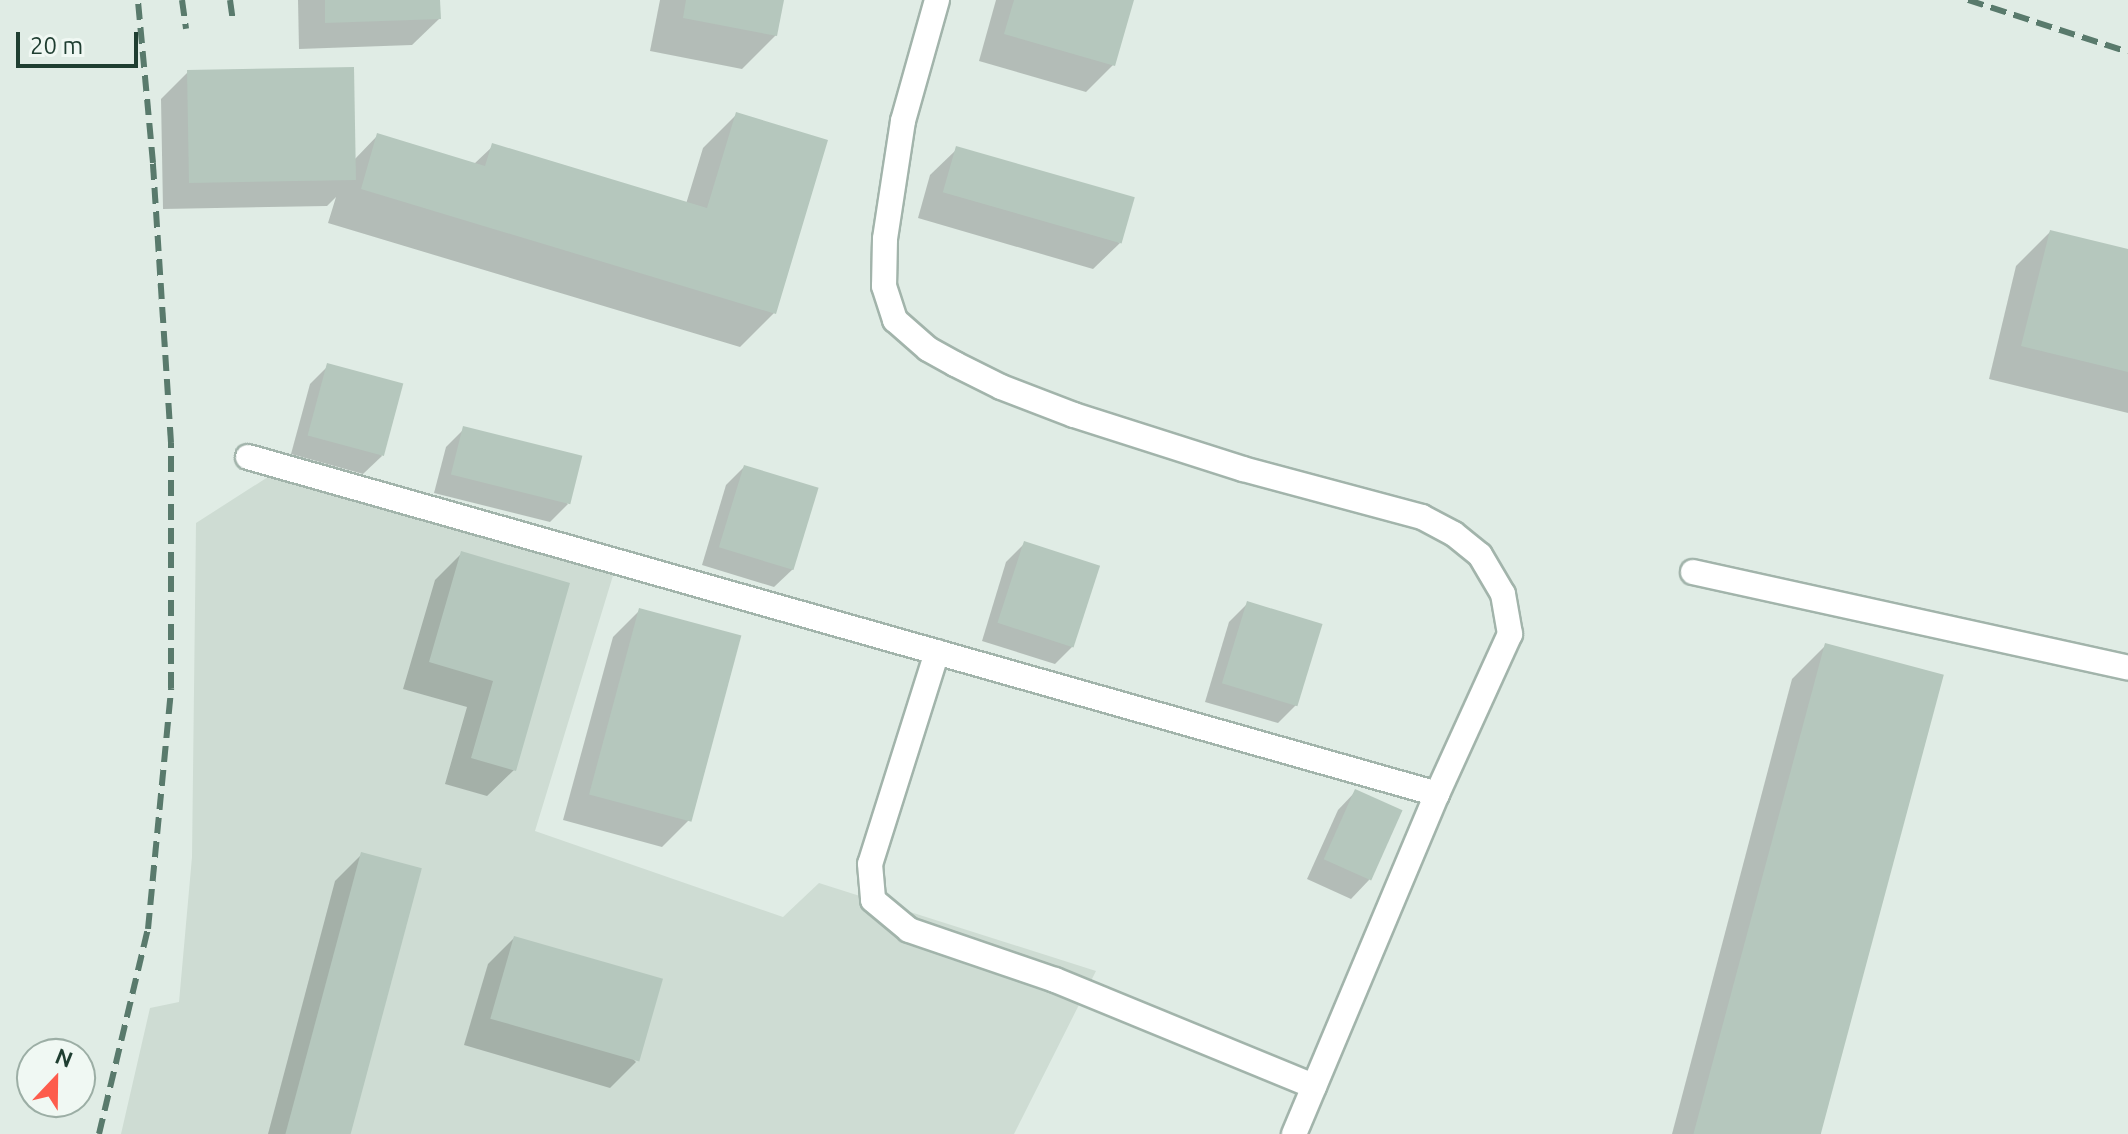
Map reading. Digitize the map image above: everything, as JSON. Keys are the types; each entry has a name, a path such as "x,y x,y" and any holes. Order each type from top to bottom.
{"street":[{"path":"937,0 903,121 885,239 884,286 895,320 928,349 1001,387 1074,415 1243,469 1422,517 1454,534 1480,555 1503,594 1510,634 1437,794 1294,1134"},
{"path":"248,457 1437,794"},
{"path":"1693,572 2128,668"},
{"path":"937,652 870,864 873,900 909,930 1055,980 1314,1086"}],"shaded area":[{"path":"271,475 615,569 535,831 783,917 819,883 1096,971 1014,1134 121,1134 150,1008 179,1002 192,857 196,523"}],"building":[{"path":"325,0 440,0 441,19 325,23"},
{"path":"686,0 784,0 777,36 683,18"},
{"path":"1014,0 1134,0 1115,66 1004,34"},
{"path":"354,67 356,180 189,183 187,70"},
{"path":"736,112 828,140 776,314 361,189 377,133 485,166 492,143 707,208"},
{"path":"956,146 1135,197 1122,243 943,192"},
{"path":"2050,230 2128,249 2128,372 2021,346"},
{"path":"327,363 403,383 384,456 308,435"},
{"path":"463,426 582,456 570,504 451,475"},
{"path":"744,465 819,488 793,570 719,547"},
{"path":"1024,541 1100,566 1074,648 997,623"},
{"path":"461,551 570,583 516,771 471,758 493,681 429,662"},
{"path":"1247,601 1323,624 1297,706 1222,683"},
{"path":"639,608 741,635 691,822 589,794"},
{"path":"1825,643 1944,675 1821,1134 1694,1134"},
{"path":"1355,789 1403,810 1371,880 1324,859"},
{"path":"361,852 422,868 351,1134 285,1134"},
{"path":"514,936 663,979 639,1061 490,1019"}],"railway":[{"path":"99,1134 148,929 171,688 171,443 153,163 138,0"},
{"path":"182,0 186,29"},
{"path":"230,0 233,21"},
{"path":"1968,0 2128,52"}]}
